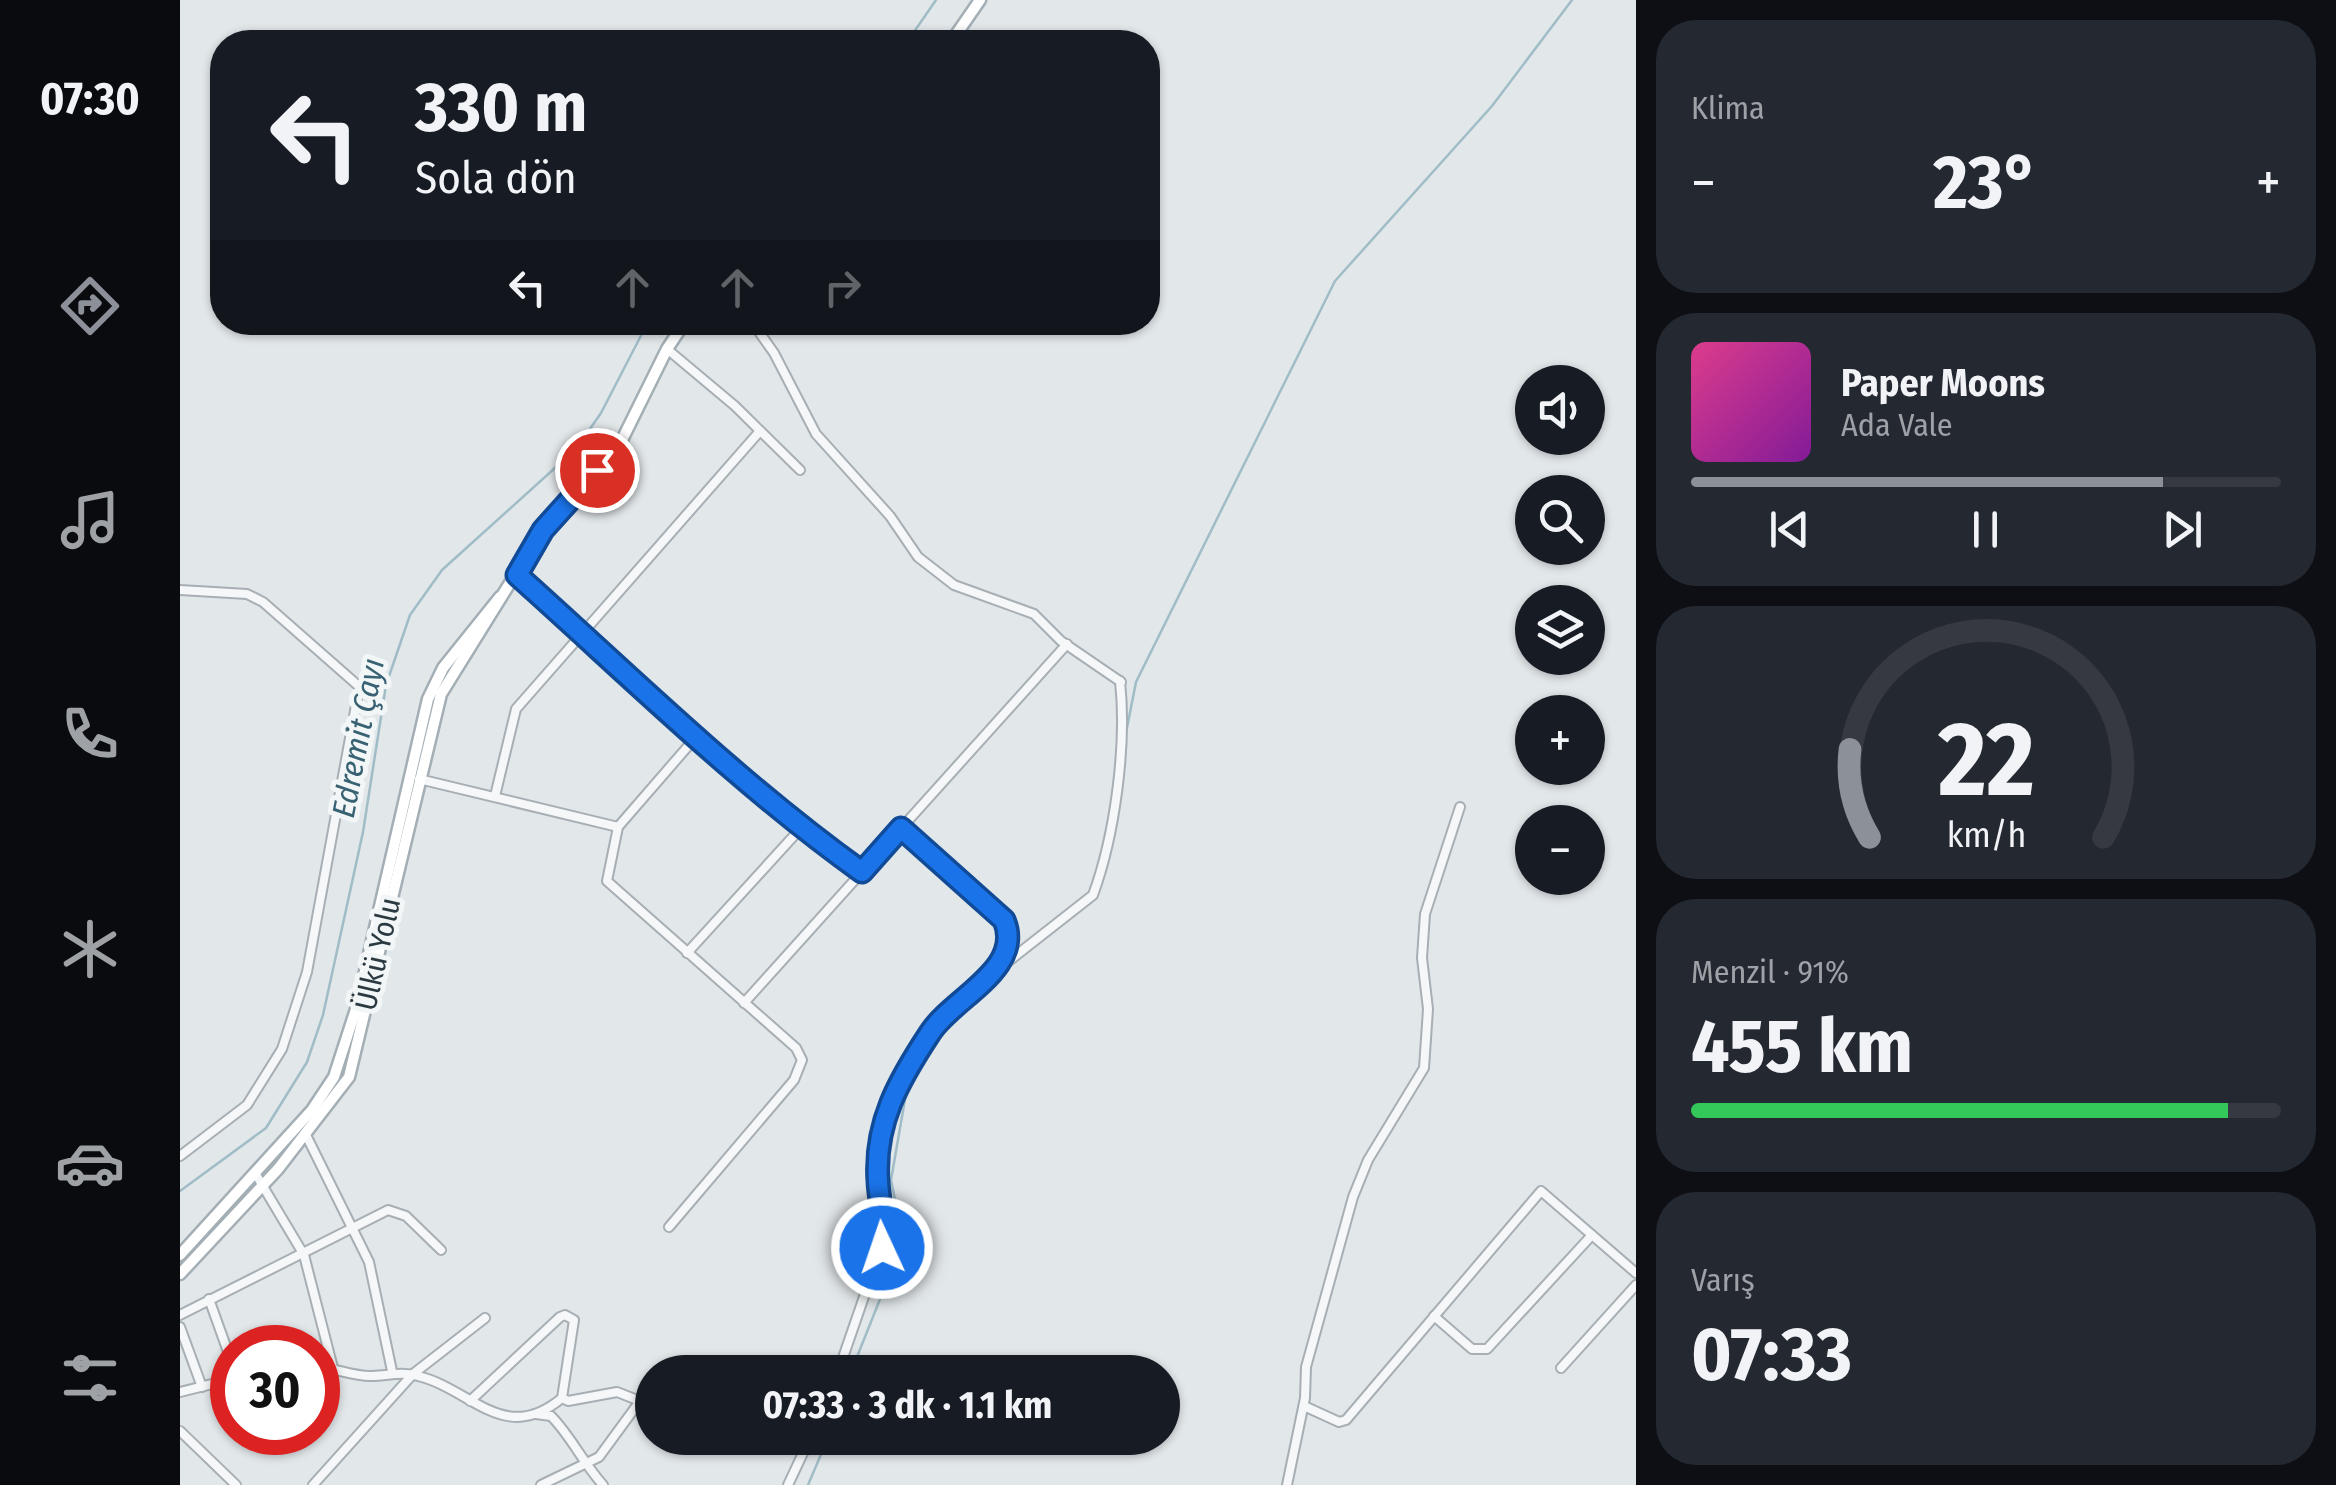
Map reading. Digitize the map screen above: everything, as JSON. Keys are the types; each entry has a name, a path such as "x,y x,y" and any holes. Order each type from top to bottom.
{"main road":[{"path":"959,30 980,0"},
{"name":"Ülkü Yolu","path":"180,1274 264,1183 349,1077 435,682 490,605 504,594 543,530 620,444 676,335"},
{"name":"Ülkü Yolu","path":"180,1255 312,1110 334,1077 357,1006 414,778"}],"street":[{"path":"761,335 816,434 890,516 918,557 954,585 1034,614 1067,644 1122,683 1124,724 1102,870 1093,895 1067,920 1001,965 949,1008 884,1110 877,1158 885,1236 844,1355"},
{"path":"667,348 800,470"},
{"path":"495,796 516,709 760,431"},
{"path":"517,575 801,828 862,872"},
{"path":"180,590 247,594 263,602 362,689"},
{"path":"744,1003 1067,644"},
{"path":"180,1156 247,1105 282,1049 307,972 357,700"},
{"path":"669,1227 801,1070 796,1048 607,882 618,828 696,737"},
{"path":"414,778 618,828"},
{"path":"1288,1485 1304,1406 1306,1368 1353,1197 1368,1160 1424,1068 1428,1009 1422,958 1425,914 1460,807"},
{"path":"687,953 801,828"},
{"path":"901,828 1004,920 1009,933 1001,965"},
{"path":"306,1134 356,1228 369,1262 392,1371"},
{"path":"255,1173 304,1255 322,1325"},
{"path":"1304,1406 1339,1422 1346,1420 1541,1191 1636,1273"},
{"path":"180,1315 395,1210 440,1250"},
{"path":"1434,1316 1472,1349 1487,1349 1592,1235"},
{"path":"1562,1368 1636,1285"},
{"path":"210,1299 219,1325"},
{"path":"470,1401 565,1315 574,1320 575,1328 562,1398"},
{"path":"313,1485 413,1374 485,1318"},
{"path":"180,1327 202,1387"},
{"path":"340,1369 372,1376 392,1371 413,1374 494,1416 550,1416 603,1485"},
{"path":"180,1392 210,1385"},
{"path":"540,1485 586,1465 611,1445 640,1401 618,1392 568,1401 562,1398"},
{"path":"532,1414 562,1398"},
{"path":"180,1431 236,1485"},
{"path":"788,1485 802,1455"}],"waterway":[{"name":"Edremit Çayı","path":"915,30 936,0"},
{"path":"1125,738 1136,682 1335,281 1492,106 1572,0"},
{"name":"Edremit Çayı","path":"180,1191 266,1128 307,1062 323,1015 363,832 386,685 410,615 442,570 576,449 601,413 641,335"},
{"path":"1099,890 1109,855"},
{"path":"1012,963 1092,901"},
{"path":"858,1355 900,1249 900,1224 891,1180 907,1088 952,1015 990,981"},
{"path":"808,1485 821,1455"}],"route":[{"path":"597,470 543,530 517,575 696,737 831,850 862,872 901,828 1004,920 1009,933 1001,965 949,1008 930,1032 884,1110 877,1139 880,1201 886,1228 882,1248"}]}
